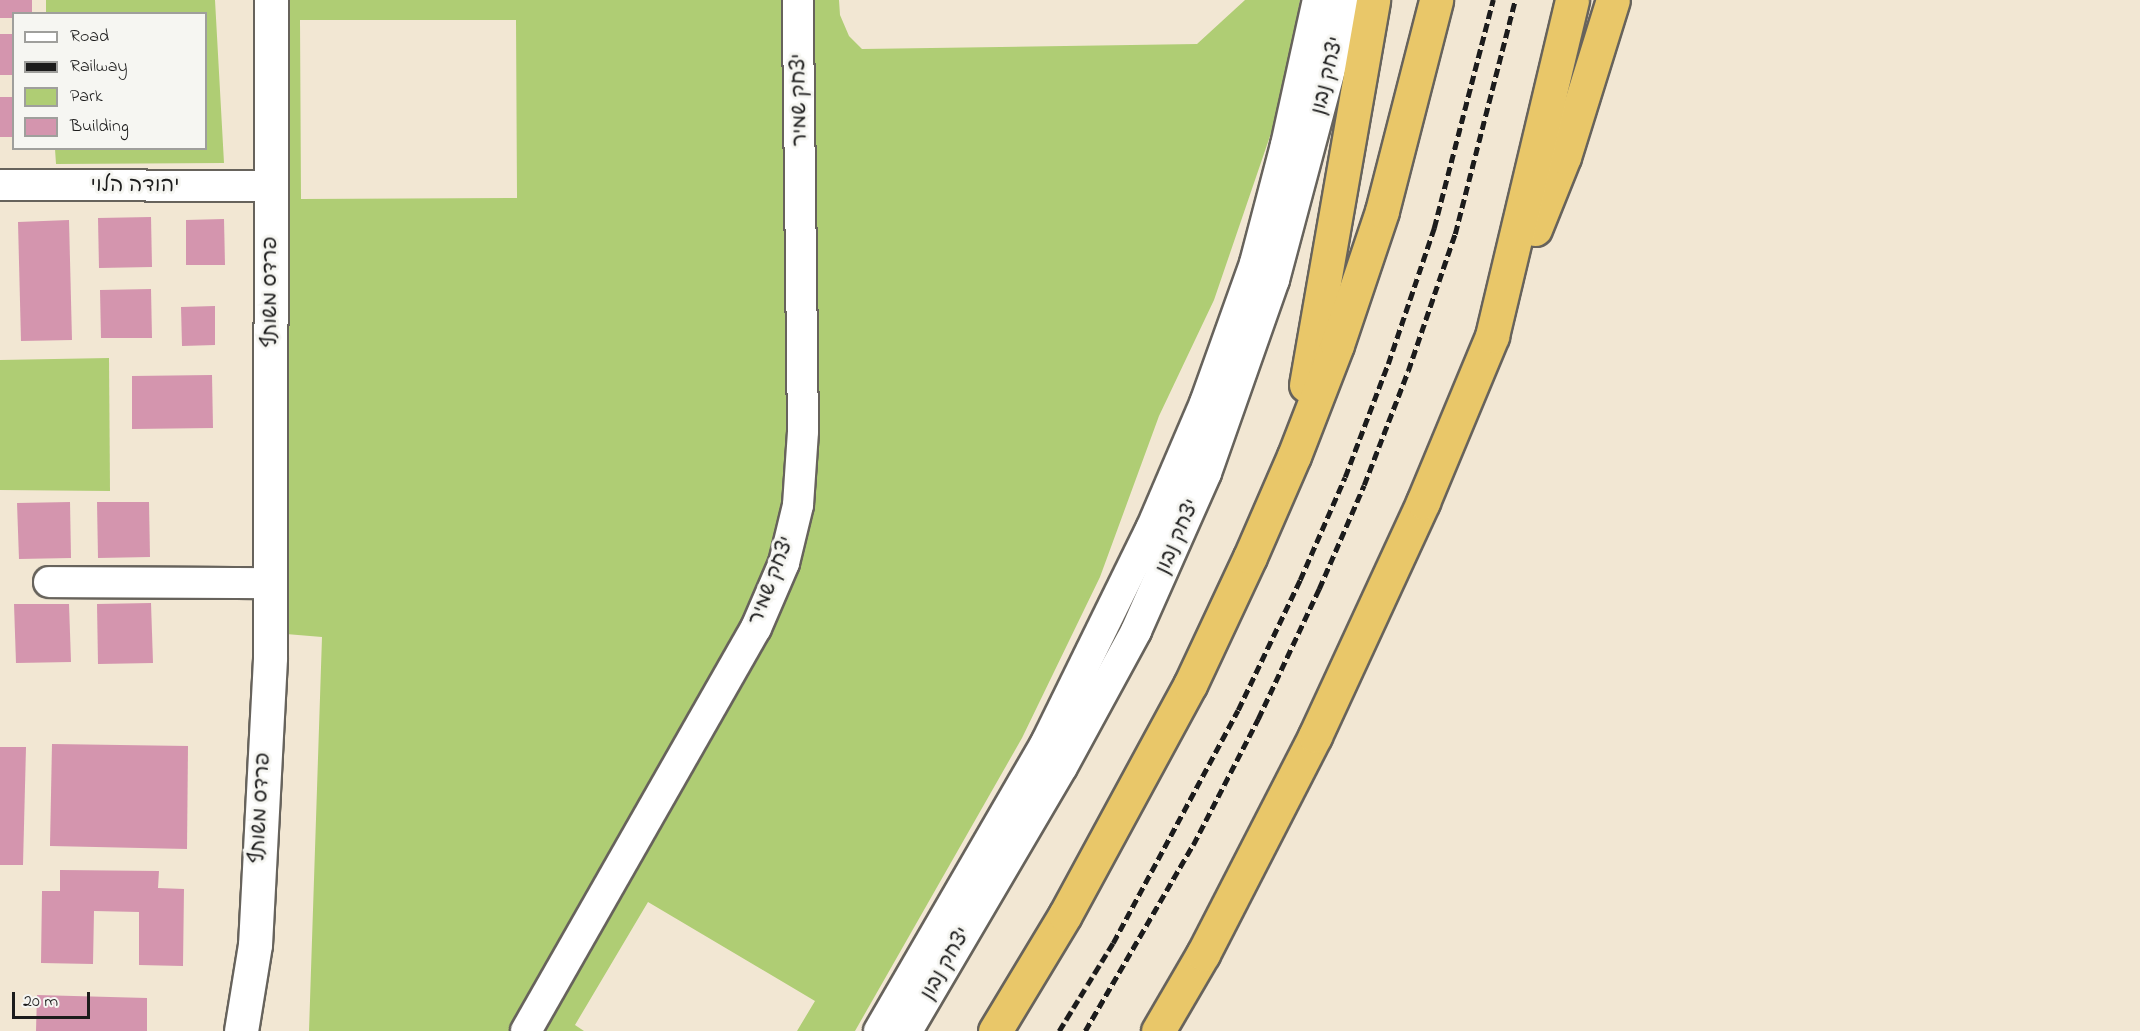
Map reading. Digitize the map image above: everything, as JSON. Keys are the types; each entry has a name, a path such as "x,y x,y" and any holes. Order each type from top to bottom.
{"highway":[{"path":"1294,456 1373,0"},
{"path":"995,1031 1071,906 1174,716 1245,568 1294,456 1337,345 1382,211 1436,0"},
{"path":"1492,336 1572,0"},
{"path":"1158,1031 1203,954 1315,736 1424,502 1564,157 1613,0"}],"street":[{"name":"פרדס משותף","path":"241,1031 255,945 270,657 272,0"},
{"name":"יצחק שמיר","path":"526,1031 756,628 784,563 798,505 802,432 798,0"},
{"name":"יצחק נבון","path":"879,1031 1046,742 1156,518 1205,403 1255,262 1286,145 1318,0"},
{"name":"יצחק נבון","path":"907,1031 1062,767 1136,631 1206,473 1274,280 1338,39 1346,0"},
{"name":"יהודה הלוי","path":"0,185 270,186"},
{"path":"49,582 270,583"}],"green space":[{"path":"46,0 215,0 224,163 56,164 55,150 207,150 207,12 46,12"},
{"path":"287,0 839,0 840,15 849,36 862,49 1197,44 1245,0 1300,0 1282,101 1214,300 1159,416 1100,577 1022,738 855,1031 797,1031 815,1001 648,902 575,1025 584,1031 309,1031 322,637 286,634","holes":["300,20 516,20 517,198 301,199"]},
{"path":"109,358 110,491 0,490 0,360"}],"building":[{"path":"0,0 32,0 32,12 12,12 12,18 0,18"},
{"path":"0,34 12,34 12,75 0,75"},
{"path":"0,97 12,97 12,137 0,137"},
{"path":"151,217 152,267 99,268 98,218"},
{"path":"224,219 225,265 186,265 186,220"},
{"path":"69,220 72,340 21,341 18,222"},
{"path":"151,289 152,338 101,338 100,290"},
{"path":"215,306 215,345 182,346 181,307"},
{"path":"212,375 213,428 132,429 132,376"},
{"path":"70,502 71,558 19,559 17,503"},
{"path":"97,502 149,502 150,557 98,558"},
{"path":"151,603 153,663 98,664 97,604"},
{"path":"14,604 69,604 71,662 16,663"},
{"path":"52,744 188,746 187,849 50,846"},
{"path":"0,747 26,747 23,865 0,865"},
{"path":"60,870 159,871 158,888 184,889 183,966 139,965 139,912 94,911 93,964 41,963 42,891 60,891"},
{"path":"37,995 147,998 147,1031 36,1031"}],"railway":[{"path":"1059,1031 1113,943 1238,710 1300,580 1345,477 1388,364 1434,228 1493,0"},
{"path":"1085,1031 1193,845 1258,719 1319,589 1364,485 1408,371 1455,234 1515,0"}]}
